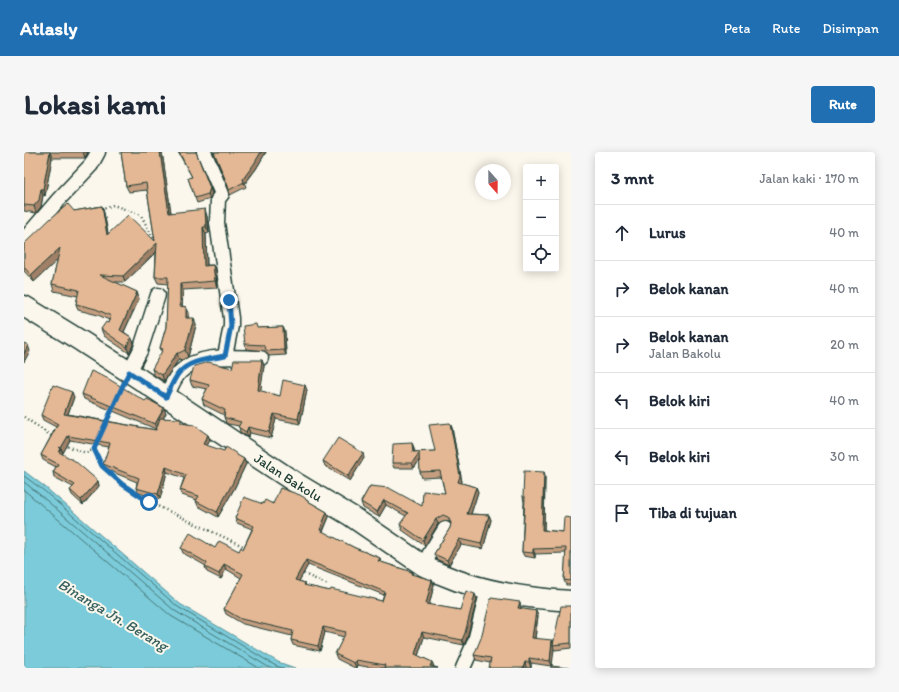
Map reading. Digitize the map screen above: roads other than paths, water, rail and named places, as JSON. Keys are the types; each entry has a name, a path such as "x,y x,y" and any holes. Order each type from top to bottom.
{"main road":[{"name":"Jalan Bakolu","path":"24,306 129,372 296,483 427,559 453,579 518,596 571,601"}],"street":[{"path":"24,240 59,199 91,165 98,152"},
{"path":"204,152 222,194 218,199 216,211 231,318 231,326 225,356"},
{"path":"129,372 140,351 158,295"},
{"path":"166,397 178,373 193,363 225,356 261,358"},
{"path":"427,559 445,529"},
{"path":"463,668 475,641 488,589"}],"water":[{"name":"Binanga Jn. Berang","path":"24,471 45,487 180,604 278,662 295,668 24,668"}]}
